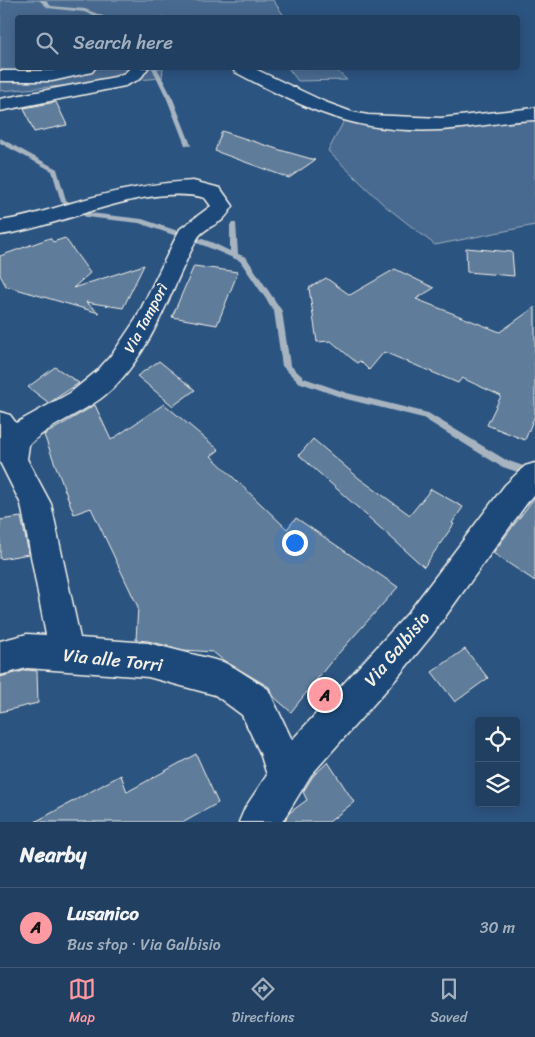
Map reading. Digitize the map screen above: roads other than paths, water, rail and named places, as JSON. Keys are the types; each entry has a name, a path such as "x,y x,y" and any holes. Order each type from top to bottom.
{"street":[{"path":"0,76 52,76 81,70"},
{"path":"0,105 119,82 132,77 139,70"},
{"path":"245,70 286,92 346,117 383,122 451,124 476,119 535,114"},
{"name":"Via Tamporì","path":"0,228 158,189 196,187 212,191 221,200 220,209 214,215 198,223 186,239 140,335 112,373 89,394 67,408 32,427 8,432 13,459 12,483 36,504 65,653"},
{"name":"Via Galbisio","path":"259,822 298,762 384,667 420,624 516,494 531,478"},
{"name":"Via alle Torri","path":"0,658 27,652 65,653 148,660 223,680 255,702 266,722 287,779"}],"waterway":[{"path":"42,0 50,7 85,11 97,15"},
{"path":"155,70 170,99 188,145"},
{"path":"0,140 55,170 63,201 88,215 140,221 208,244 243,259 278,311 286,366 301,380 346,396 425,415 503,463 535,474"},
{"path":"234,225 234,255"}],"place":[{"name":"Lusanico","path":"325,695"}]}
